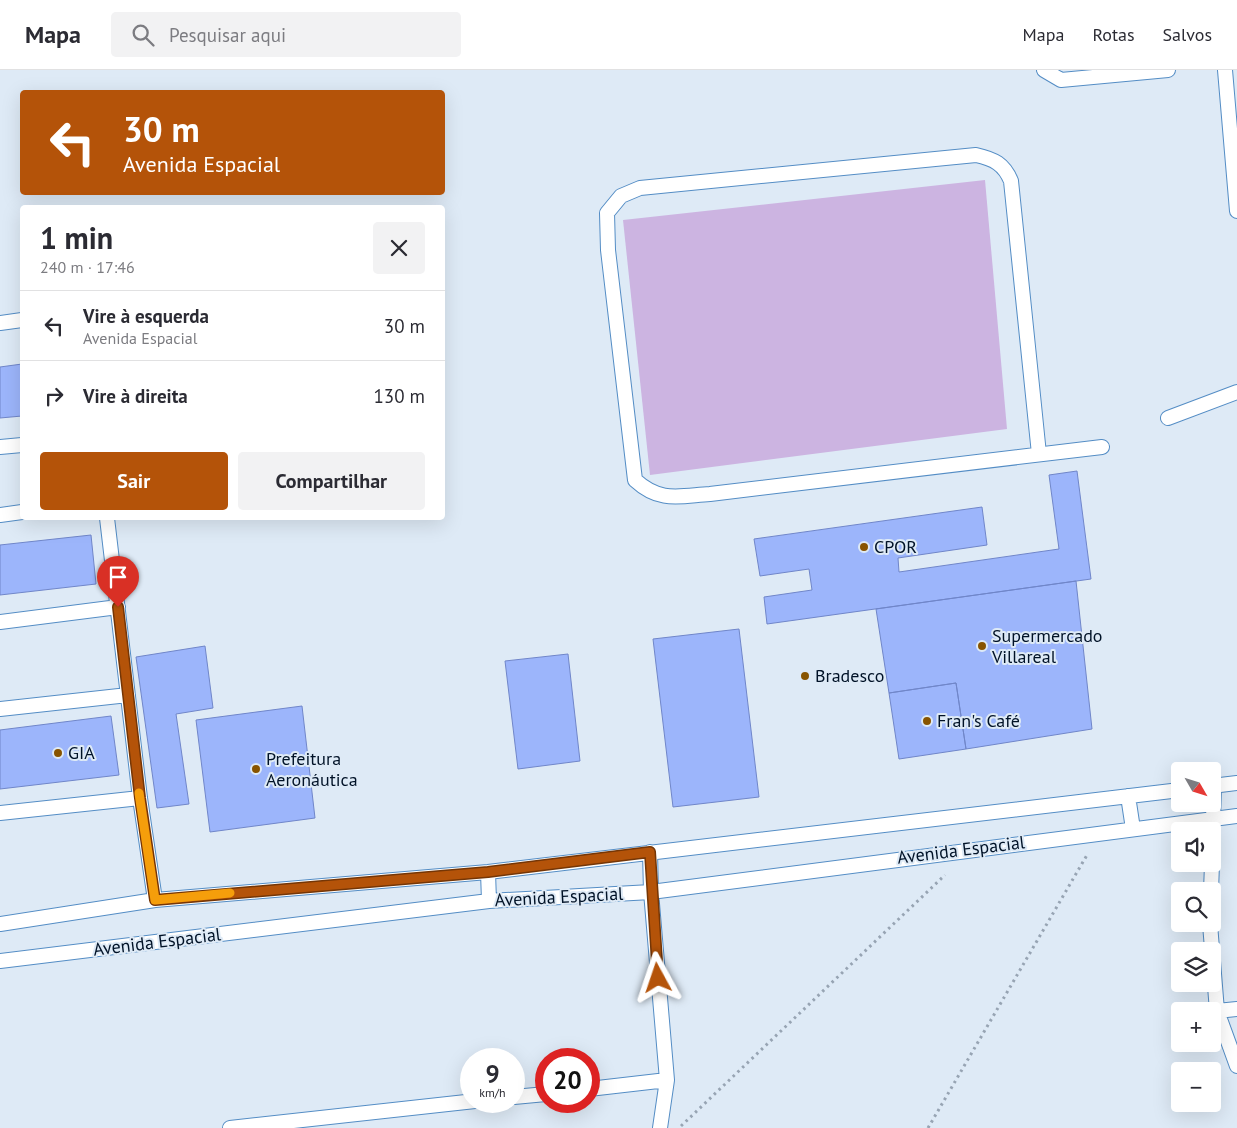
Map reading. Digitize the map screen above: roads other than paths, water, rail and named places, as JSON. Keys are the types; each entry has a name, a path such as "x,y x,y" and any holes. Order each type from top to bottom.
{"lane":[{"path":"1044,70 1061,80 1168,70"},
{"path":"1225,70 1237,211"},
{"path":"1039,454 1011,181 1006,167 990,158 976,155 640,188 621,196 607,213 608,250 636,480 649,492 680,496 710,494 1102,447"},
{"path":"0,323 20,320"},
{"path":"1168,418 1237,392"},
{"path":"0,448 20,445"},
{"path":"0,515 20,512"},
{"path":"107,520 140,798 155,900"},
{"path":"0,622 118,607"},
{"path":"0,709 128,695"},
{"path":"1221,785 1237,783"},
{"name":"Avenida Espacial","path":"0,924 155,900 488,872 1171,791"},
{"path":"1128,796 1133,829"},
{"path":"0,813 140,798"},
{"path":"1214,812 1214,822"},
{"name":"Avenida Espacial","path":"0,961 489,901 652,892 1100,832 1237,816"},
{"path":"650,852 667,1080 660,1128"},
{"path":"488,872 489,901"},
{"path":"1211,932 1216,1002"},
{"path":"1221,1012 1237,1010"},
{"path":"1221,1023 1237,1066"},
{"path":"600,1088 667,1080"},
{"path":"230,1128 460,1103"}],"place":[{"name":"CPOR","path":"864,547"},
{"name":"Supermercado Villareal","path":"982,646"},
{"name":"Bradesco","path":"805,676"},
{"name":"Fran's Café","path":"927,721"},
{"name":"GIA","path":"58,753"},
{"name":"Prefeitura Aeronáutica","path":"256,769"}]}
